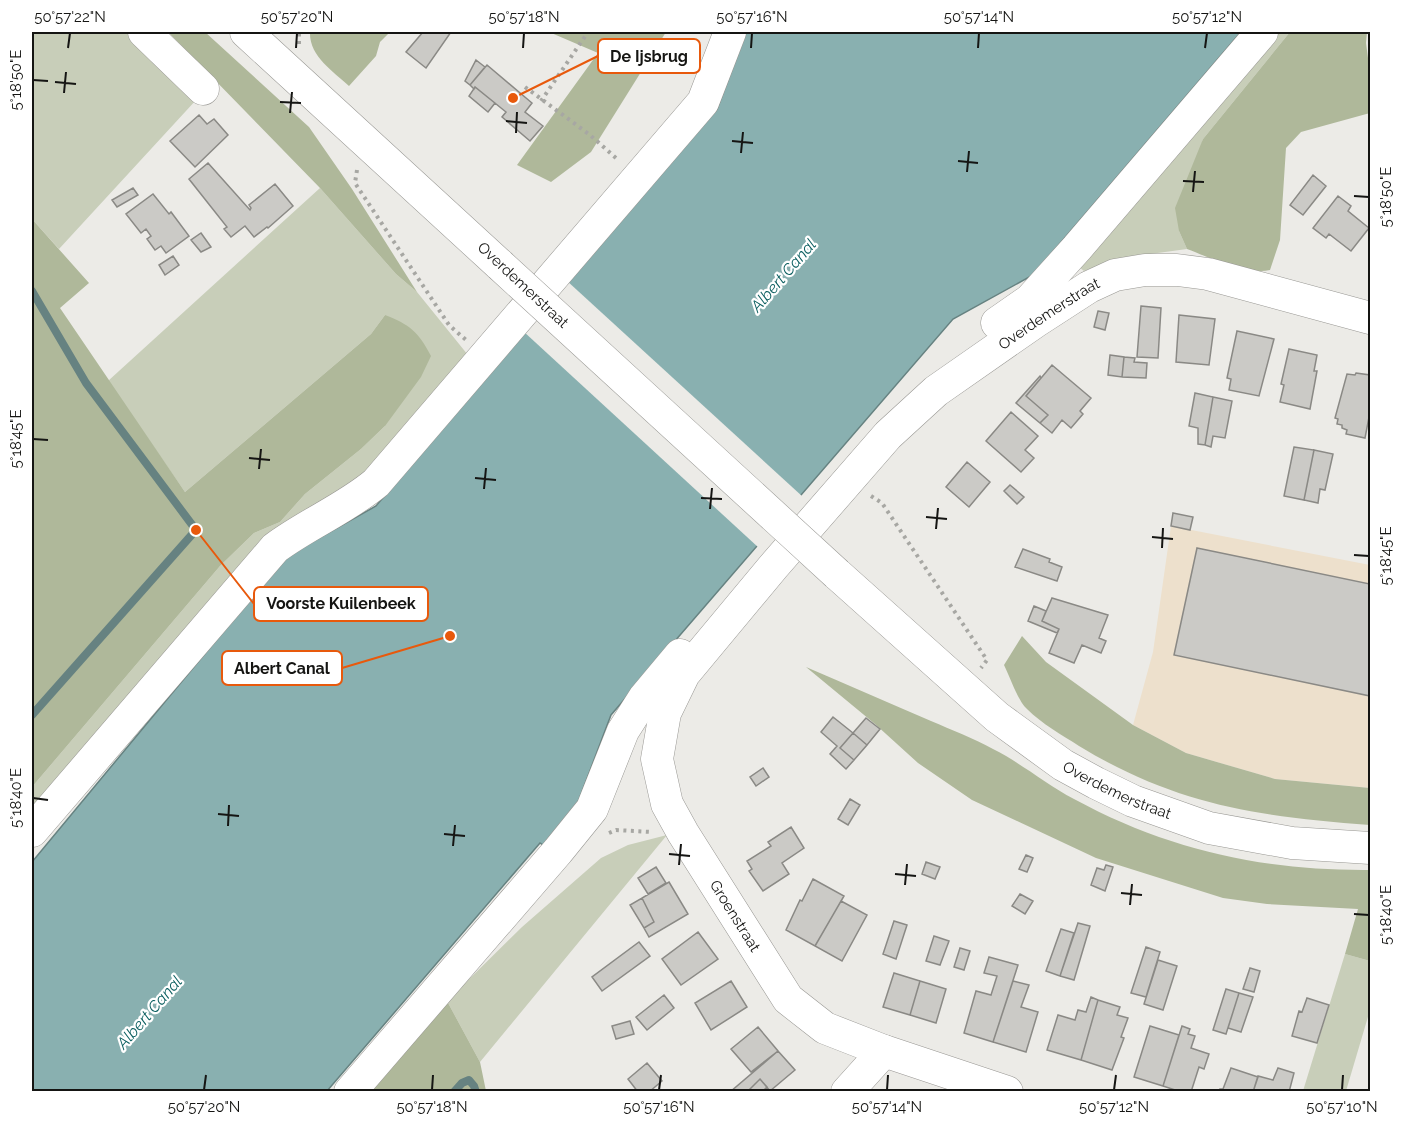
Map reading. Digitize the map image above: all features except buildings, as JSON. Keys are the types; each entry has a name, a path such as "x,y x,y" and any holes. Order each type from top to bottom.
{"street":[{"path":"144,32 203,89"},
{"name":"Overdemerstraat","path":"246,32 377,149 837,574 997,717 1063,765 1134,801 1209,828 1292,843 1371,848"},
{"path":"32,831 275,548 292,535 359,497 376,483 703,102 730,32"},
{"path":"350,1092 592,809 623,731 644,698 814,497 927,374 1030,300 1262,32"},
{"name":"Overdemerstraat","path":"730,621 773,567 888,435 936,391 1089,287 1115,275 1145,270 1177,270 1208,274 1371,318"},
{"name":"Groenstraat","path":"730,621 684,674 665,713 657,759 667,804 683,833 788,999 825,1028 884,1052 1007,1092"},
{"path":"847,1092 884,1052"}],"path":[{"path":"541,101 588,32"},
{"path":"525,87 590,135 638,178"},
{"path":"355,183 449,324"},
{"path":"882,503 987,660"},
{"path":"606,834 616,830 683,833"}],"shaded area":[{"path":"1171,526 1370,565 1370,788 1275,779 1186,753 1133,725 1153,652"}],"green space":[{"path":"32,32 128,32 197,99 59,249 32,219"},
{"path":"168,32 205,32 309,127 352,189 417,292 396,274 320,188"},
{"path":"310,32 390,32 380,42 376,56 349,86 318,56 313,48"},
{"path":"549,32 666,32 591,152 551,182 517,165 598,53"},
{"path":"1275,32 1290,32 1203,139 1179,231 1187,249 1121,258 1084,271 1079,267"},
{"path":"1290,32 1367,32 1370,113 1301,132 1286,148 1280,240 1270,270 1250,270 1228,265 1187,249 1179,231 1175,208 1203,139"},
{"path":"320,188 396,274 417,292 472,360 368,483 32,816 32,787 220,566 254,533 280,522 305,494 361,449 385,426 385,315 371,334 185,492 108,381"},
{"path":"32,219 89,283 60,308 185,492 371,334 385,315 412,330 422,340 431,356 421,377 385,426 361,449 305,494 280,522 254,533 220,566 32,787"},
{"path":"1022,636 1046,662 1133,725 1186,753 1275,779 1370,788 1370,825 1292,818 1220,805 1150,782 1115,766 1052,729 1024,705 1004,665"},
{"path":"806,667 978,741 1074,799 1145,832 1218,854 1255,861 1292,866 1370,870 1370,961 1345,954 1358,909 1267,904 1223,898 1096,858 972,800 918,763"},
{"path":"667,835 480,1062 447,1001 522,927 601,858 628,845"},
{"path":"1345,954 1370,961 1370,1010 1346,1091 1303,1091"},
{"path":"447,1001 480,1062 486,1091 367,1092"}],"water":[{"name":"Albert Canal","path":"746,32 1241,32 1033,275 953,319 611,715 577,805 543,845 540,843 327,1091 32,1092 32,862 285,557 376,506 717,109"}],"pier":[{"path":"566,280 803,497 759,548 523,331"}],"waterway":[{"path":"32,291 86,383 196,530 32,715"},
{"path":"454,1092 462,1083 469,1080 476,1092"}],"place":[{"name":"De Ijsbrug","path":"513,98"},
{"name":"Voorste Kuilenbeek","path":"196,530"},
{"name":"Albert Canal","path":"450,636"}]}
